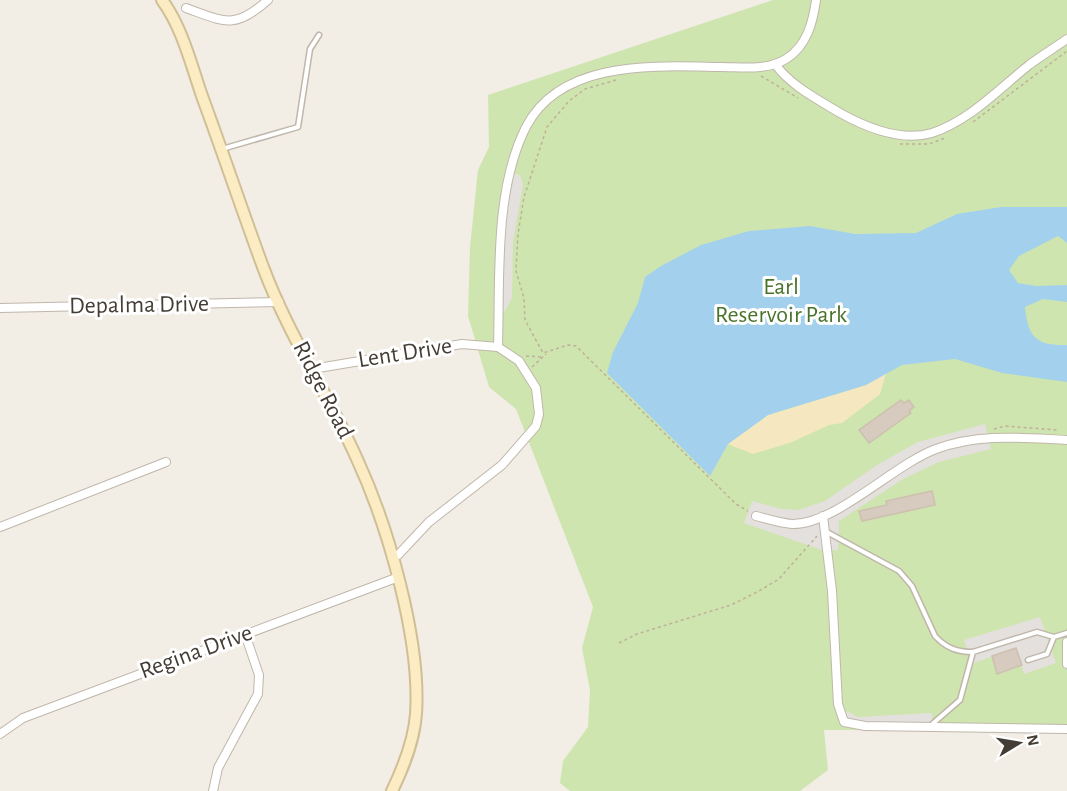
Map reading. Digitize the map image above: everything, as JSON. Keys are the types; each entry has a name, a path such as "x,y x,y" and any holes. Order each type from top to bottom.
{"street":[{"name":"Ridge Road","path":"162,0 173,19 264,270 357,458 374,498 392,558 406,616 416,678 416,706 411,741 403,768 392,791"},
{"path":"173,19 187,4 227,22 238,20 268,0"},
{"path":"392,558 398,555 429,522 502,465 536,426 539,401 536,388 511,354 498,347 501,237 513,162 526,128 542,106 560,91 589,77 617,70 673,66 758,68 775,64 788,58 807,35 816,0"},
{"path":"775,64 797,86 847,117 882,132 905,136 930,133 958,120 1031,63 1067,39"},
{"name":"Depalma Drive","path":"0,308 279,302"},
{"name":"Lent Drive","path":"312,369 462,344 498,347"},
{"path":"756,516 791,524 823,516 912,459 952,444 991,437 1067,440"},
{"path":"0,527 166,462"},
{"path":"823,516 841,716 847,723 865,726 1067,729"},
{"name":"Regina Drive","path":"0,734 23,717 396,578"},
{"path":"213,791 218,768 258,694 259,675 246,634"},
{"path":"1067,642 1067,664"}],"lane":[{"path":"221,149 298,127 310,49 319,35"},
{"path":"825,531 899,570 912,586 935,636 951,648 973,652 1037,632 1054,637 1067,633"},
{"path":"1028,660 1047,654 1054,637"},
{"path":"929,726 960,700 973,652"}],"path":[{"path":"971,123 1067,51"},
{"path":"761,76 806,102"},
{"path":"547,353 543,353 525,320 524,298 516,271 518,234 524,197 547,127 569,101 585,89 622,78"},
{"path":"892,142 909,146 929,144 947,137"},
{"path":"526,373 547,353 568,345 576,346 736,504 756,516"},
{"path":"511,354 543,357"},
{"path":"986,431 1005,426 1057,430"},
{"path":"619,643 637,633 731,605 759,591 779,579 802,556 813,539 825,531"}],"green space":[{"name":"Earl Reservoir Park","path":"773,0 1067,0 1067,730 824,730 828,770 800,791 570,791 560,783 563,761 588,727 590,690 582,648 593,607 516,409 489,387 468,316 470,247 478,170 489,147 488,95"}],"sand":[{"path":"886,373 880,394 842,423 829,425 792,442 753,454 728,444 768,415 866,385"}],"shaded area":[{"path":"511,173 520,175 523,185 513,242 512,298 505,311 499,311 501,237"},
{"path":"985,424 991,449 939,462 903,479 839,521 838,550 822,550 744,523 752,501 781,509 799,510 825,501 877,465 918,442"},
{"path":"1040,617 1056,663 1024,674 1016,648 971,664 964,640"},
{"path":"840,712 849,712 857,717 932,713 932,727 847,723"}],"water":[{"path":"1001,207 1067,207 1067,243 1058,236 1019,256 1009,270 1018,283 1036,286 1067,285 1067,302 1043,299 1025,307 1028,326 1036,338 1048,344 1067,345 1067,382 1002,373 955,359 902,365 866,385 768,415 728,444 710,476 607,373 613,352 638,303 645,277 701,245 749,231 810,226 855,234 916,233 957,214"}],"building":[{"path":"901,400 904,403 909,400 914,407 909,411 911,413 869,443 859,430"},
{"path":"932,491 935,505 862,521 859,511 887,505 886,501"},
{"path":"1016,648 1022,665 997,674 992,656"}]}
